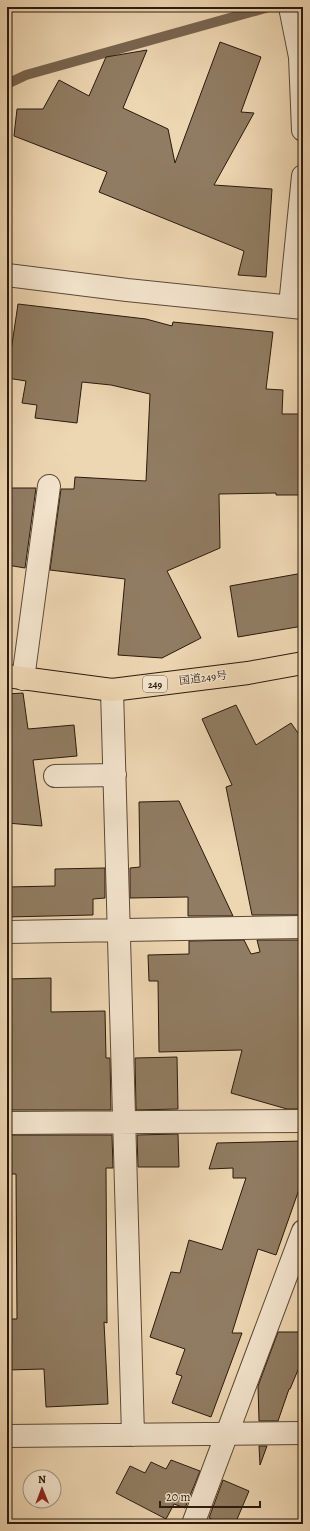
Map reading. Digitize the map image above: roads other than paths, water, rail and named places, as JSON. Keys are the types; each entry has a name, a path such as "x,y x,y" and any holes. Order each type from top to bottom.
{"highway":[{"name":"国道249号","path":"15,677 112,690 248,673 303,663"}],"street":[{"path":"291,9 301,56 303,130"},
{"path":"7,275 127,290 296,307 303,176"},
{"path":"15,677 49,486"},
{"path":"112,690 133,1435"},
{"path":"55,776 115,775"},
{"path":"7,932 303,927"},
{"path":"7,1123 303,1121"},
{"path":"193,1524 227,1435 296,1271 303,1231"},
{"path":"7,1436 227,1435 303,1433"}],"waterway":[{"path":"7,84 26,75 269,7"}]}
